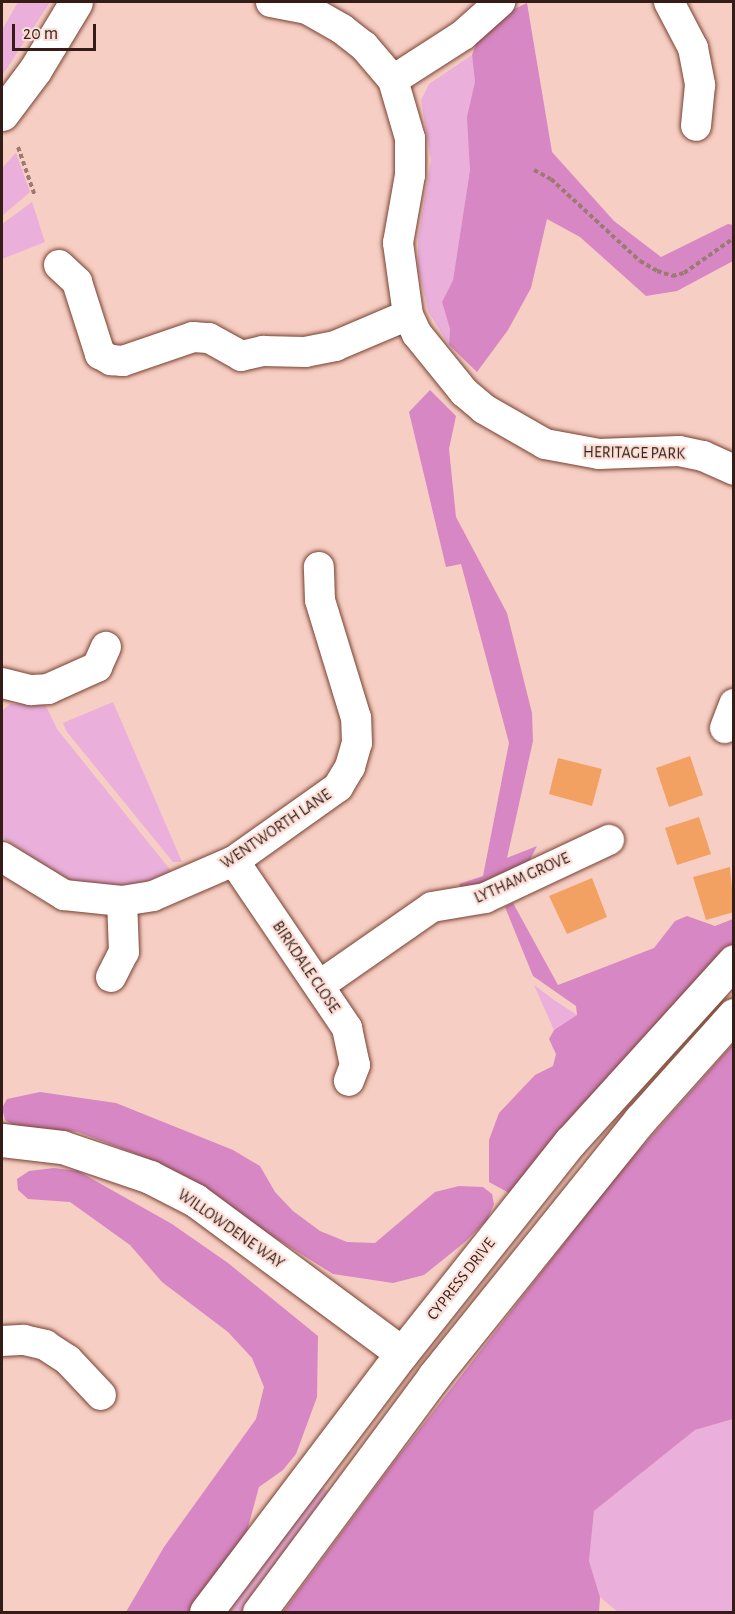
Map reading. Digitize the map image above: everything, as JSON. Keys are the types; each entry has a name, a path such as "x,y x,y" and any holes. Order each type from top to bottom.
{"street":[{"path":"2,114 35,70 76,2"},
{"name":"HERITAGE PARK","path":"271,2 307,9 342,29 364,46 393,80 410,138 410,176 398,243 408,315 417,334 464,392 484,409 537,440 599,454 679,451 703,456 734,470"},
{"path":"393,80 455,41 500,2"},
{"path":"669,2 693,48 700,85 696,126"},
{"path":"59,265 77,282 100,354 111,360 123,361 193,337 209,338 241,356 263,351 305,352 335,346 408,315"},
{"name":"WENTWORTH LANE","path":"2,857 64,895 122,901 153,896 234,861 338,787 357,743 356,718 320,600 319,567"},
{"path":"2,683 31,690 48,689 97,667 106,647"},
{"name":"LYTHAM GROVE","path":"320,985 432,907 485,898 609,840"},
{"name":"BIRKDALE CLOSE","path":"234,861 347,1028 353,1046 355,1065 349,1081"},
{"path":"111,977 124,952 122,901"},
{"name":"CYPRESS DRIVE","path":"206,1612 402,1353 570,1142 734,961"},
{"path":"259,1612 434,1376 640,1120 734,1015"},
{"name":"WILLOWDENE WAY","path":"2,1140 62,1147 159,1181 195,1200 434,1376"},
{"path":"2,1341 24,1340 45,1345 68,1360 101,1395"}],"path":[{"path":"18,147 35,196"},
{"path":"534,170 550,179 640,261 657,271 672,276 684,273 734,238"}],"shaded area":[{"path":"18,2 50,2 2,76 2,30"},
{"path":"527,3 552,152 614,221 661,257 728,224 733,225 733,261 677,291 646,296 580,237 547,219 531,288 508,330 477,372 449,345 450,329 442,302 453,280 470,170 467,117 475,82 472,55 483,24"},
{"path":"472,55 475,82 470,170 453,280 442,302 450,329 449,345 428,311 418,267 418,239 431,160 421,100 429,84"},
{"path":"16,153 30,192 2,216 2,168"},
{"path":"32,202 45,242 2,259 2,224"},
{"path":"430,390 456,416 449,449 456,517 507,613 532,713 533,741 507,858 537,846 529,862 491,885 463,890 459,884 483,876 509,743 461,564 446,567 409,412"},
{"path":"113,702 182,862 173,862 67,732 63,723"},
{"path":"10,704 45,704 57,729 172,872 133,886 106,888 70,883 2,837 2,711"},
{"path":"513,903 558,985 654,948 675,921 687,916 715,926 733,919 733,961 509,1193 489,1182 489,1140 499,1113 535,1075 553,1066 556,1054 549,1039 554,1030 577,1015 576,1006 533,976 505,907"},
{"path":"534,985 554,1000 577,1015 554,1030"},
{"path":"733,1044 733,1419 695,1430 594,1511 589,1561 600,1597 599,1612 283,1612 394,1462 617,1175"},
{"path":"40,1092 116,1103 233,1150 260,1166 275,1192 293,1211 320,1231 347,1242 375,1243 435,1192 459,1186 483,1187 492,1194 494,1204 487,1220 465,1242 424,1275 393,1283 333,1274 149,1159 78,1132 15,1126 5,1120 2,1108 7,1099"},
{"path":"54,1168 78,1171 172,1224 228,1263 318,1336 317,1397 296,1454 283,1470 259,1487 247,1531 189,1612 126,1612 164,1547 256,1419 264,1387 252,1358 228,1332 162,1282 130,1245 70,1202 28,1199 18,1190 17,1179 29,1171"},
{"path":"733,1419 733,1612 618,1612 600,1597 589,1561 594,1511 695,1430"},
{"path":"320,1486 333,1495 247,1612 226,1612"}],"building":[{"path":"690,756 703,795 669,807 656,768"},
{"path":"558,758 602,769 592,806 549,794"},
{"path":"699,817 711,854 677,865 665,828"},
{"path":"730,867 734,912 706,920 693,877"},
{"path":"592,878 607,917 567,934 549,896"}]}
